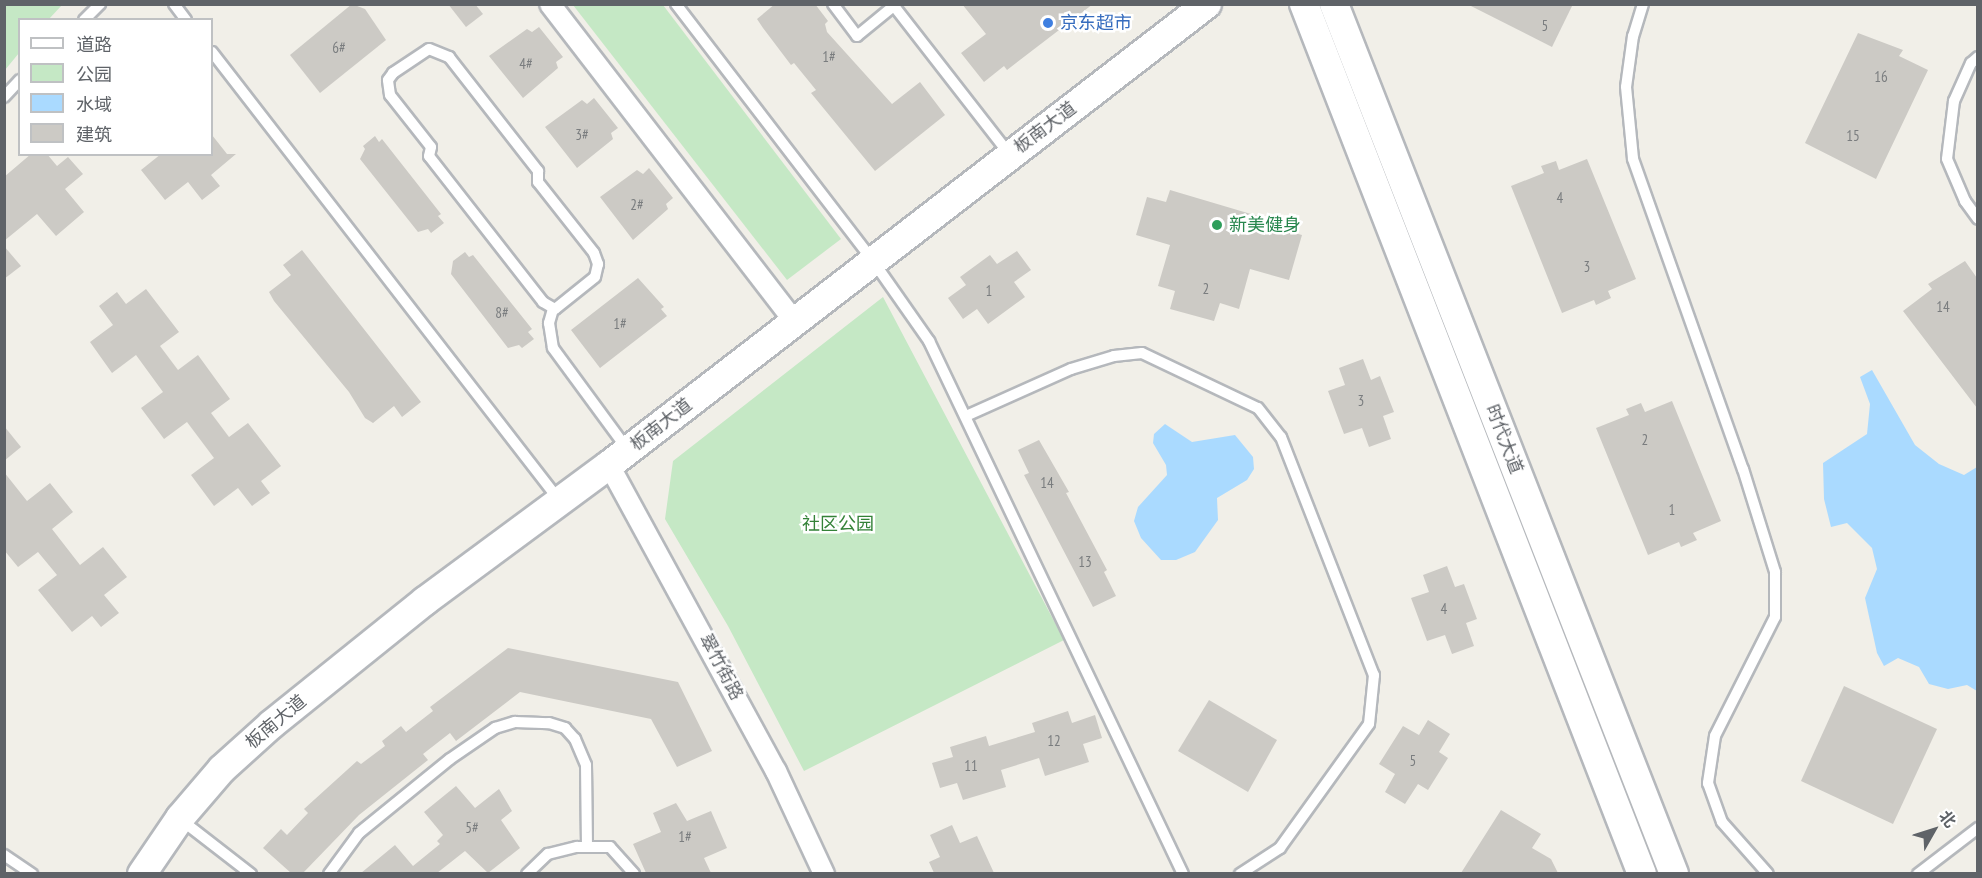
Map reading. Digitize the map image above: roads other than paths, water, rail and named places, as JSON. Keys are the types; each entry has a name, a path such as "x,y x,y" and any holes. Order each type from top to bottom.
{"main road":[{"name":"板南大道","path":"142,873 180,819 222,769 272,724 425,601 619,458 1207,4"},
{"name":"时代大道","path":"1304,4 1642,873"},
{"name":"时代大道","path":"1334,4 1674,873"}],"street":[{"path":"550,4 794,321"},
{"name":"翠竹街路","path":"619,458 776,771 824,873"}],"lane":[{"path":"86,18 100,4"},
{"path":"174,4 184,18"},
{"path":"676,4 873,261 928,341 966,416 1183,873"},
{"path":"833,4 857,36 895,5 1010,155"},
{"path":"1643,4 1633,36 1626,87 1633,159 1743,469 1775,572 1774,617 1715,736 1708,783 1722,822 1768,873"},
{"path":"553,309 429,156 431,147 390,95 390,77 420,52 435,50 448,57 538,171 538,182 594,253 598,267 593,278 553,309 549,323 553,348 619,458"},
{"path":"213,53 560,501"},
{"path":"1977,57 1954,101 1947,159 1965,201 1977,219"},
{"path":"4,97 18,82"},
{"path":"966,416 1071,369 1114,356 1142,353 1257,408 1281,437 1374,675 1369,724 1280,848 1240,873"},
{"path":"329,873 359,833 450,759 495,728 515,722 549,723 564,728 579,746 586,765 587,847"},
{"path":"180,819 251,873"},
{"path":"1918,873 1977,828"},
{"path":"527,873 548,854 587,847 610,847 634,873"},
{"path":"4,855 32,873"}],"water":[{"path":"1872,370 1915,445 1939,464 1964,475 1977,467 1977,691 1967,685 1948,689 1929,684 1919,667 1898,658 1884,666 1877,653 1865,598 1877,569 1872,548 1847,523 1831,527 1824,499 1823,463 1867,434 1870,404 1860,377"},
{"path":"1165,424 1192,442 1235,435 1253,457 1254,469 1247,480 1217,498 1218,520 1195,552 1176,560 1161,560 1141,538 1134,521 1138,507 1167,475 1166,465 1153,443 1154,434"}],"place":[{"name":"京东超市","path":"1048,23"},
{"name":"新美健身","path":"1217,225"}],"park label":[{"name":"社区公园","path":"838,524"}]}
